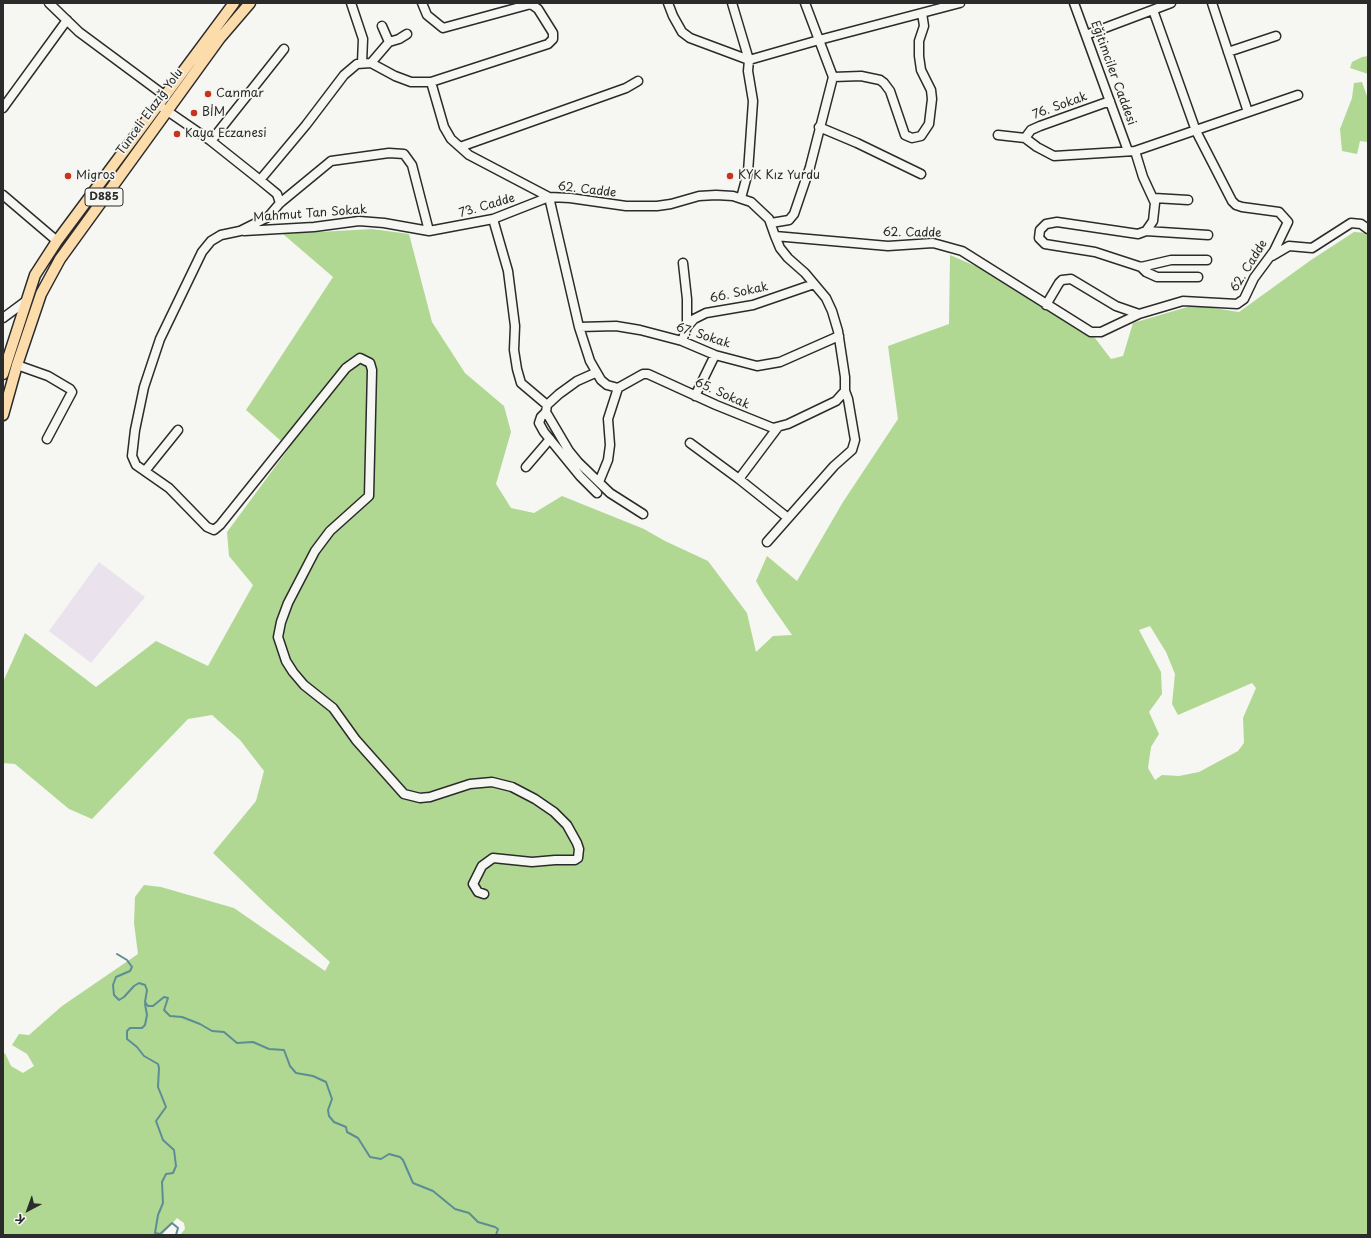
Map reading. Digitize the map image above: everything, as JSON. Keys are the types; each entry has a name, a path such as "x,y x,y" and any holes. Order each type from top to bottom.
{"main road":[{"name":"Tunceli Elazığ Yolu","path":"3,374 35,275 57,241 157,104 234,3"},
{"name":"Tunceli Elazığ Yolu","path":"3,415 17,365 41,294 60,259 220,38 250,3"}],"street":[{"path":"50,3 79,32 164,95"},
{"path":"351,3 363,39 362,63"},
{"path":"260,180 306,125 344,75 362,63 371,63 395,76 411,82 431,82 548,44 553,39 553,33 538,9 531,4 443,28 426,15 422,3"},
{"path":"668,3 682,32 690,38 749,60 922,13 937,6 960,3"},
{"path":"732,3 749,60 748,71 753,101 748,172 741,198"},
{"path":"771,223 790,220 794,214 810,167 833,77 805,3"},
{"name":"Eğitimciler Caddesi","path":"1074,3 1110,101 1143,177 1154,198"},
{"path":"1086,35 1171,3"},
{"path":"1212,3 1248,112"},
{"path":"1153,10 1196,132"},
{"path":"833,77 861,76 880,80 890,91 906,135 912,138 921,136 929,124 932,100 931,90 921,70 918,56 919,42 924,26 922,13"},
{"path":"3,108 67,20"},
{"path":"382,26 389,42"},
{"path":"371,63 389,42 399,39 407,34"},
{"path":"1228,52 1276,36"},
{"path":"210,141 284,49"},
{"path":"460,147 626,88 638,81"},
{"path":"431,82 444,127 451,139 469,155 549,197 579,327 595,373 607,385 618,388 608,419 610,445 608,460 599,482"},
{"path":"998,135 1025,138 1037,148 1054,156 1132,151 1196,132 1298,95"},
{"name":"76. Sokak","path":"1025,138 1030,130 1110,101"},
{"name":"Mahmut Tan Sokak","path":"157,104 210,141 277,194 280,203 268,217 240,231"},
{"path":"820,127 921,174"},
{"name":"62. Cadde","path":"549,197 570,198 626,206 671,204 699,196 716,195 741,198 759,208 771,223 775,236 888,246 914,243 933,243 948,246 974,258 1046,305 1091,332 1096,333 1139,314 1183,301 1237,304 1241,302 1254,278 1270,258 1287,226 1287,220 1280,212 1272,209 1236,205 1232,201 1196,132"},
{"path":"280,203 330,161 389,153 404,154 412,165 429,231"},
{"path":"3,195 57,241"},
{"name":"73. Cadde","path":"429,231 493,219 549,197"},
{"path":"1146,231 1153,221 1155,211 1154,198 1188,200"},
{"path":"493,219 508,271 514,326 514,350 521,382 547,409 569,451 610,493 643,514"},
{"name":"Mahmut Tan Sokak","path":"145,471 136,465 132,456 135,430 144,387 160,339 202,252 211,241 221,235 240,231 314,227 369,221 429,231"},
{"path":"1198,277 1157,278 1146,272 1141,267 1095,252 1045,244 1039,234 1046,224 1057,222 1138,234 1146,231 1208,235"},
{"path":"1270,258 1289,246 1312,248 1351,223 1360,224 1368,229"},
{"path":"767,542 834,466 852,450 855,440 848,399 845,391 845,377 839,336 832,311 826,298 780,248 775,236"},
{"path":"1141,267 1171,260 1208,260"},
{"path":"682,341 687,327 687,299 683,263"},
{"path":"1046,305 1059,283 1065,279 1071,279 1116,306 1139,314"},
{"name":"66. Sokak","path":"687,327 694,319 706,313 753,305 814,284"},
{"path":"3,318 26,300"},
{"name":"67. Sokak","path":"579,327 616,326 640,330 682,341 715,355 762,366 788,359 839,336"},
{"path":"695,396 715,355"},
{"path":"178,430 145,471 169,488 207,527 210,529 217,528 346,368 360,358 370,362 372,370 369,496 330,531 315,551 288,603 281,622 278,637 286,661 293,672 304,685 333,708 356,740 404,794 420,798 430,797 470,784 492,782 512,787 535,799 554,812 567,825 577,843 578,858 575,860 532,862 493,858 482,866 473,884 478,892 484,894"},
{"path":"17,365 48,376 70,389 72,392 47,439"},
{"path":"595,373 577,381 547,409 541,417 539,423 544,432 580,476 597,493"},
{"name":"65. Sokak","path":"618,388 643,374 648,374 764,426 778,427"},
{"path":"739,479 778,427 836,402 845,391"},
{"path":"526,467 550,439"},
{"path":"690,443 788,518"}],"shaded area":[{"path":"99,562 145,597 91,663 49,631"}],"green space":[{"path":"1368,56 1368,74 1350,68 1352,62"},
{"path":"1362,82 1368,99 1368,142 1360,141 1357,154 1342,151 1340,129 1352,98 1354,83"},
{"path":"372,229 409,234 432,322 465,373 504,406 511,432 496,484 511,508 534,513 562,496 644,529 665,541 708,561 747,613 756,652 773,636 792,635 756,581 767,556 797,581 843,502 898,419 888,346 949,324 950,255 980,268 1095,338 1111,359 1123,356 1133,323 1194,305 1239,312 1311,260 1354,232 1368,233 1368,1235 180,1235 185,1229 184,1223 177,1218 162,1235 3,1235 3,1055 5,1053 11,1066 23,1073 34,1066 27,1054 12,1045 19,1034 29,1035 62,1006 138,954 134,923 135,897 144,885 161,887 234,908 325,971 330,962 268,906 213,853 256,801 264,771 240,740 212,715 188,719 92,819 69,809 15,764 3,763 3,682 25,633 96,687 156,641 208,666 253,585 229,556 227,532 289,448 246,410 333,277 283,234","holes":["1150,626 1166,652 1175,674 1172,704 1178,715 1252,683 1256,688 1243,718 1244,743 1238,751 1199,772 1179,776 1162,775 1155,780 1148,768 1151,747 1159,734 1149,712 1162,694 1161,672 1139,630"]}],"waterway":[{"path":"117,954 127,960 132,967 130,971 116,977 113,985 114,995 119,1000 139,983 145,985 147,990 145,1002 148,1006 153,1006 164,997 168,998 164,1010 170,1016 182,1017 200,1024 212,1031 224,1032 237,1043 253,1042 269,1049 284,1050 290,1066 296,1073 313,1076 326,1082 332,1099 328,1110 329,1116 334,1122 346,1127 347,1132 358,1138 370,1157 381,1159 389,1154 400,1157 403,1160 413,1183 433,1191 455,1209 469,1213 478,1222 495,1227 498,1229 496,1235"},
{"path":"145,1004 147,1015 145,1025 142,1028 130,1028 127,1031 127,1039 137,1047 144,1056 158,1064 158,1087 166,1107 156,1121 163,1140 174,1150 176,1166 173,1173 166,1174 162,1182 163,1203 158,1215 155,1233 160,1234 172,1223 178,1228 176,1235"}],"place":[{"name":"Canmar","path":"208,94"},
{"name":"BİM","path":"194,113"},
{"name":"Kaya Eczanesi","path":"177,134"},
{"name":"Migros","path":"68,176"},
{"name":"KYK Kız Yurdu","path":"730,176"}]}
